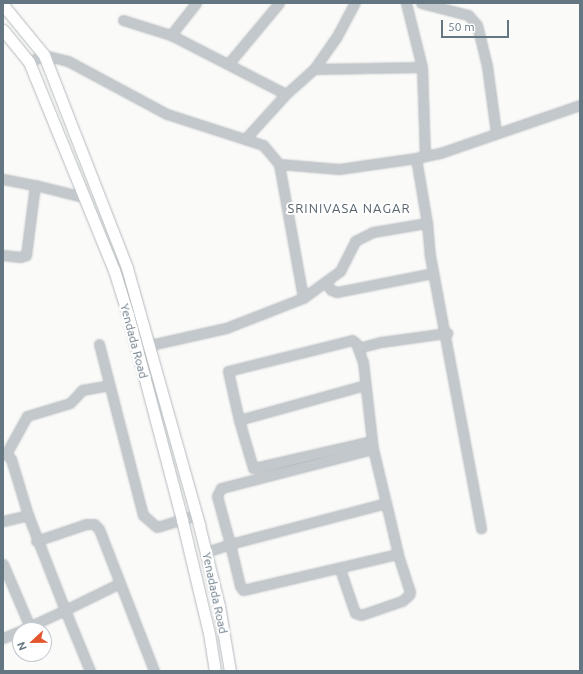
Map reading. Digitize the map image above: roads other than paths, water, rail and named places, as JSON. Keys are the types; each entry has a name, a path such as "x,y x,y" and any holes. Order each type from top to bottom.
{"main road":[{"name":"Yendada Road","path":"3,5 44,55 127,268 150,344 175,445 196,516"},
{"name":"Yendada Road","path":"3,30 29,62 114,270 137,348 182,520 209,634 215,671"},
{"name":"Yenadada Road","path":"196,516 219,606 230,671"}],"street":[{"path":"171,35 196,3"},
{"path":"229,64 279,3"},
{"path":"245,139 286,94 314,69 336,38 356,3"},
{"path":"406,3 422,67 421,157 433,273 447,333 481,528"},
{"path":"420,3 468,15 477,25 487,66 496,133"},
{"path":"123,20 171,35 286,94"},
{"path":"29,62 44,55 68,61 167,114 263,145 279,164 303,298"},
{"path":"314,69 422,67"},
{"path":"279,164 339,169 421,157 580,105"},
{"path":"3,179 83,197"},
{"path":"3,254 20,257 26,255 35,185"},
{"path":"137,348 226,328 303,298 340,271 355,241 364,235 427,223"},
{"path":"326,282 331,290 337,292 433,273"},
{"path":"358,348 447,333"},
{"path":"340,569 355,613 361,615 402,601 409,595 410,592 398,554 372,445 365,386 358,348 352,340 345,340 228,371 239,420 253,468 372,445"},
{"path":"99,344 143,515 148,522 157,527 196,516"},
{"path":"90,671 36,541 11,459 5,454 27,416 70,403 82,390 110,384"},
{"path":"239,420 365,386"},
{"path":"372,445 221,488 217,496 243,590 340,569 398,554"},
{"path":"206,552 230,544 386,503"},
{"path":"3,521 28,514"},
{"path":"36,541 86,524 94,524 101,534 118,584 154,671"},
{"path":"3,564 22,622"},
{"path":"39,622 118,584"}],"district":[{"name":"SRINIVASA NAGAR","path":"349,208"}]}
